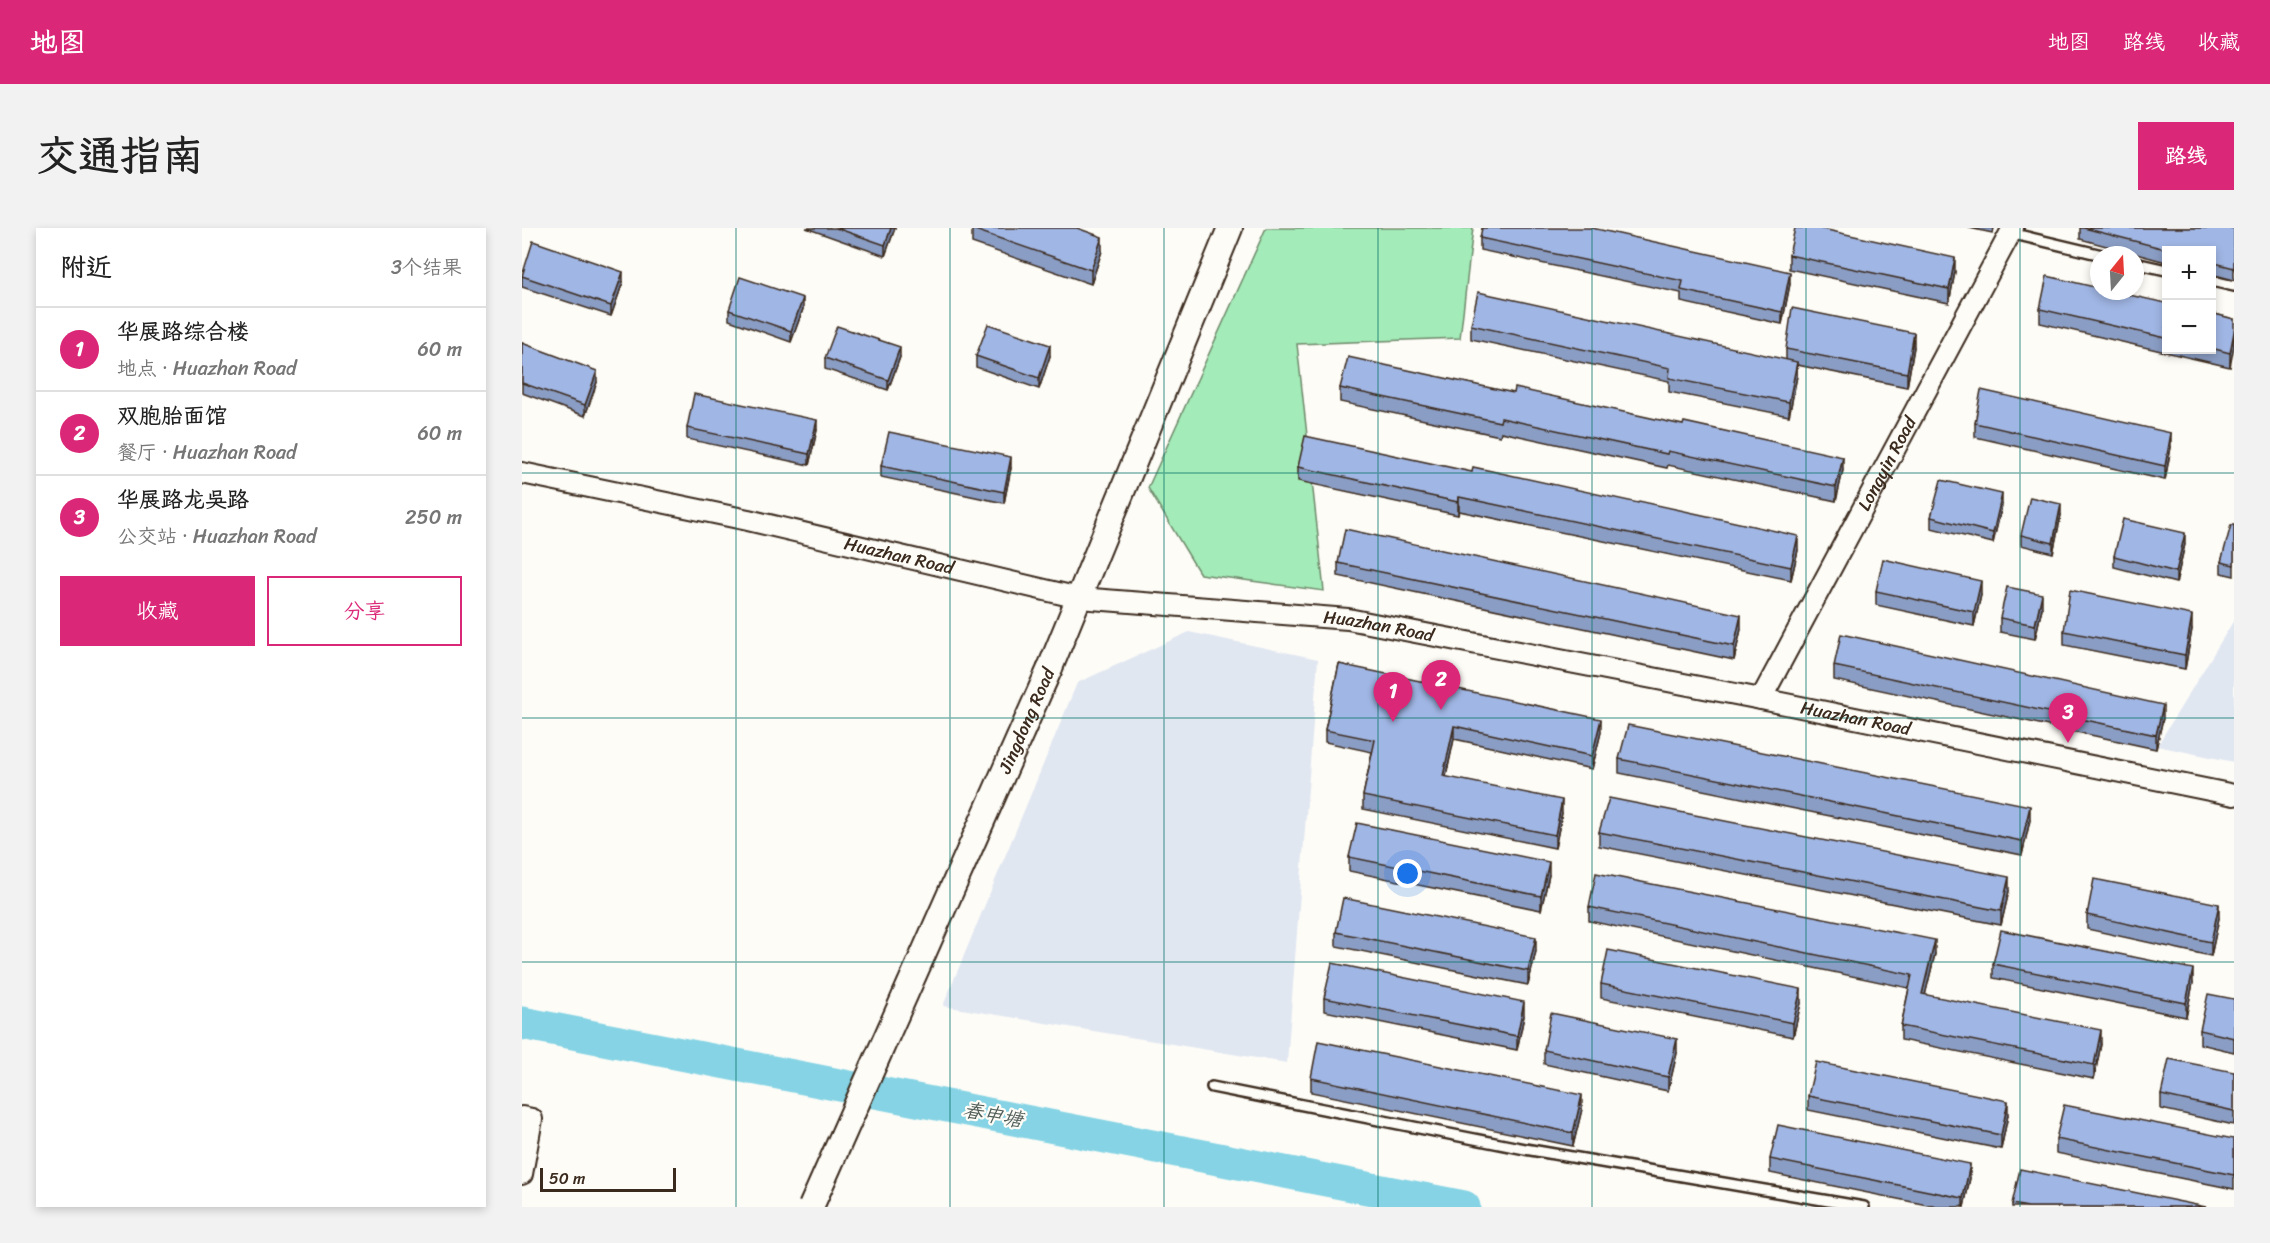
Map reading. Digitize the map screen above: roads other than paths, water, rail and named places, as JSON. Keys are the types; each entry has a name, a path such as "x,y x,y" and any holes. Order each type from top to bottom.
{"street":[{"name":"Jingdong Road","path":"811,1207 1050,668 1230,228"},
{"name":"Longyin Road","path":"1761,699 2011,231"},
{"name":"Huazhan Road","path":"522,473 748,520 1079,598 1348,619 1761,699 2234,795"},
{"path":"522,1117 532,1119 522,1174"}],"lane":[{"path":"2011,231 2090,252"},
{"path":"2144,265 2162,269"},
{"path":"2216,282 2234,286"},
{"path":"1212,1087 1525,1149 1863,1207"}],"waterway":[{"name":"春申塘","path":"522,1023 1464,1207"}],"place":[{"name":"双胞胎面馆","path":"1441,710"},
{"name":"华展路综合楼","path":"1393,722"},
{"name":"华展路龙吴路","path":"2068,743"}]}
